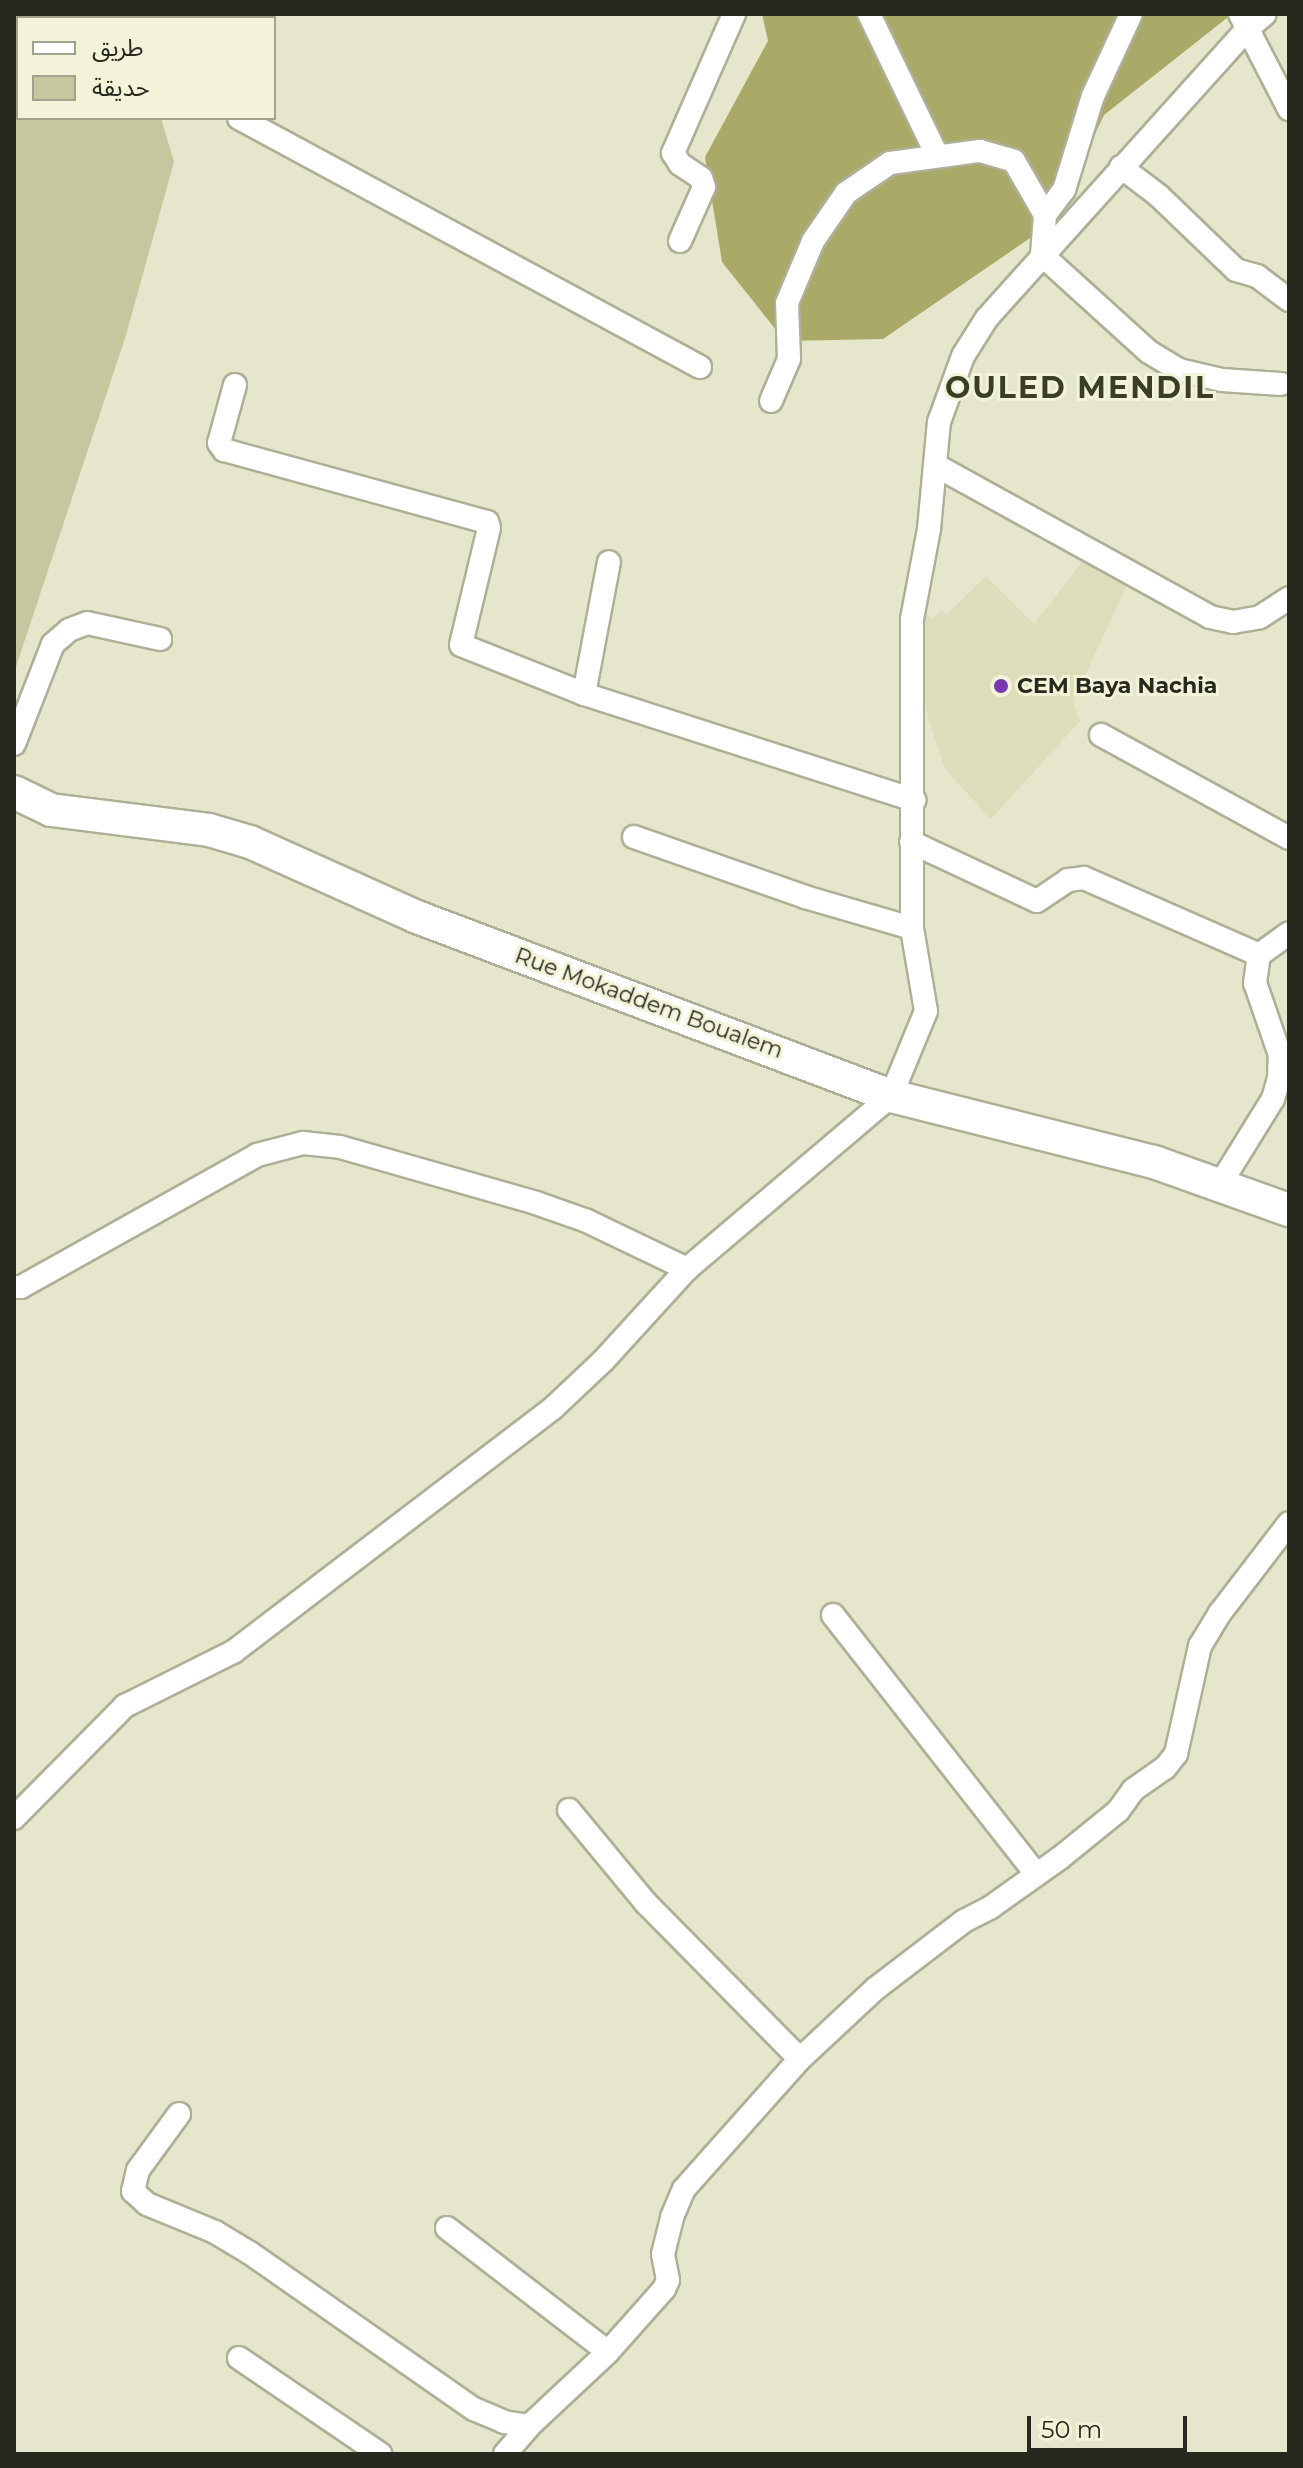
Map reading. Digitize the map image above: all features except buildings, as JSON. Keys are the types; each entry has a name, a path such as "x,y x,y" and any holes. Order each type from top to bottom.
{"street":[{"path":"680,241 704,187 701,178 680,164 673,153 734,14"},
{"path":"869,14 937,155"},
{"path":"1042,255 1045,215 1064,190 1093,96 1131,14"},
{"path":"14,1818 125,1706 233,1652 552,1409 603,1361 687,1269 891,1096 926,1011 912,928 912,619 939,422 963,356 987,318 1121,167 1243,22 1265,14"},
{"path":"1243,22 1289,109"},
{"path":"243,120 700,367"},
{"path":"771,401 789,359 787,303 822,229 846,193 890,163 980,151 1014,161 1045,215"},
{"path":"1121,167 1159,196 1236,270 1257,276 1289,300"},
{"path":"1042,255 1149,352 1179,370 1222,380 1281,384"},
{"path":"235,385 219,443 224,450 487,522 489,528 461,645 584,694 914,800"},
{"path":"935,465 1210,617 1233,622 1260,617 1289,598"},
{"path":"584,694 609,562"},
{"path":"14,744 40,670 53,644 69,630 87,623 160,639"},
{"path":"1101,735 1289,838"},
{"name":"Rue Mokaddem Boualem","path":"14,792 51,810 209,830 250,842 417,917 891,1096 1154,1162 1289,1210"},
{"path":"634,837 805,897 912,928"},
{"path":"911,842 1037,901 1068,880 1084,878 1259,955"},
{"path":"1219,1186 1273,1099 1282,1067 1255,983 1259,955 1289,933"},
{"path":"14,1287 21,1287 257,1155 303,1143 340,1147 536,1203 587,1221 687,1269"},
{"path":"505,2454 529,2426 608,2352 664,2289 668,2280 663,2254 672,2217 684,2189 800,2059 875,1989 1118,1811 1133,1790 1171,1761 1185,1720 1200,1646 1220,1613 1289,1523"},
{"path":"833,1615 1036,1874"},
{"path":"569,1810 646,1903 800,2059"},
{"path":"179,2114 138,2170 133,2191 147,2204 215,2232 250,2253 474,2409 504,2422 529,2426"},
{"path":"447,2228 608,2352"},
{"path":"239,2358 380,2454"}],"shaded area":[{"path":"762,14 1232,14 1104,115 1052,223 883,339 785,341 722,262 705,157 768,41"},
{"name":"CEM Baya Nachia","path":"1084,559 1127,585 1073,701 1080,721 991,819 945,769 927,714 920,670 922,632 927,612 932,619 941,611 947,614 986,576 1034,624"}],"green space":[{"path":"14,64 16,120 162,120 174,162 126,335 14,673"}],"place":[{"name":"CEM Baya Nachia","path":"1001,686"}],"district":[{"name":"OULED MENDIL","path":"1080,388"}]}
